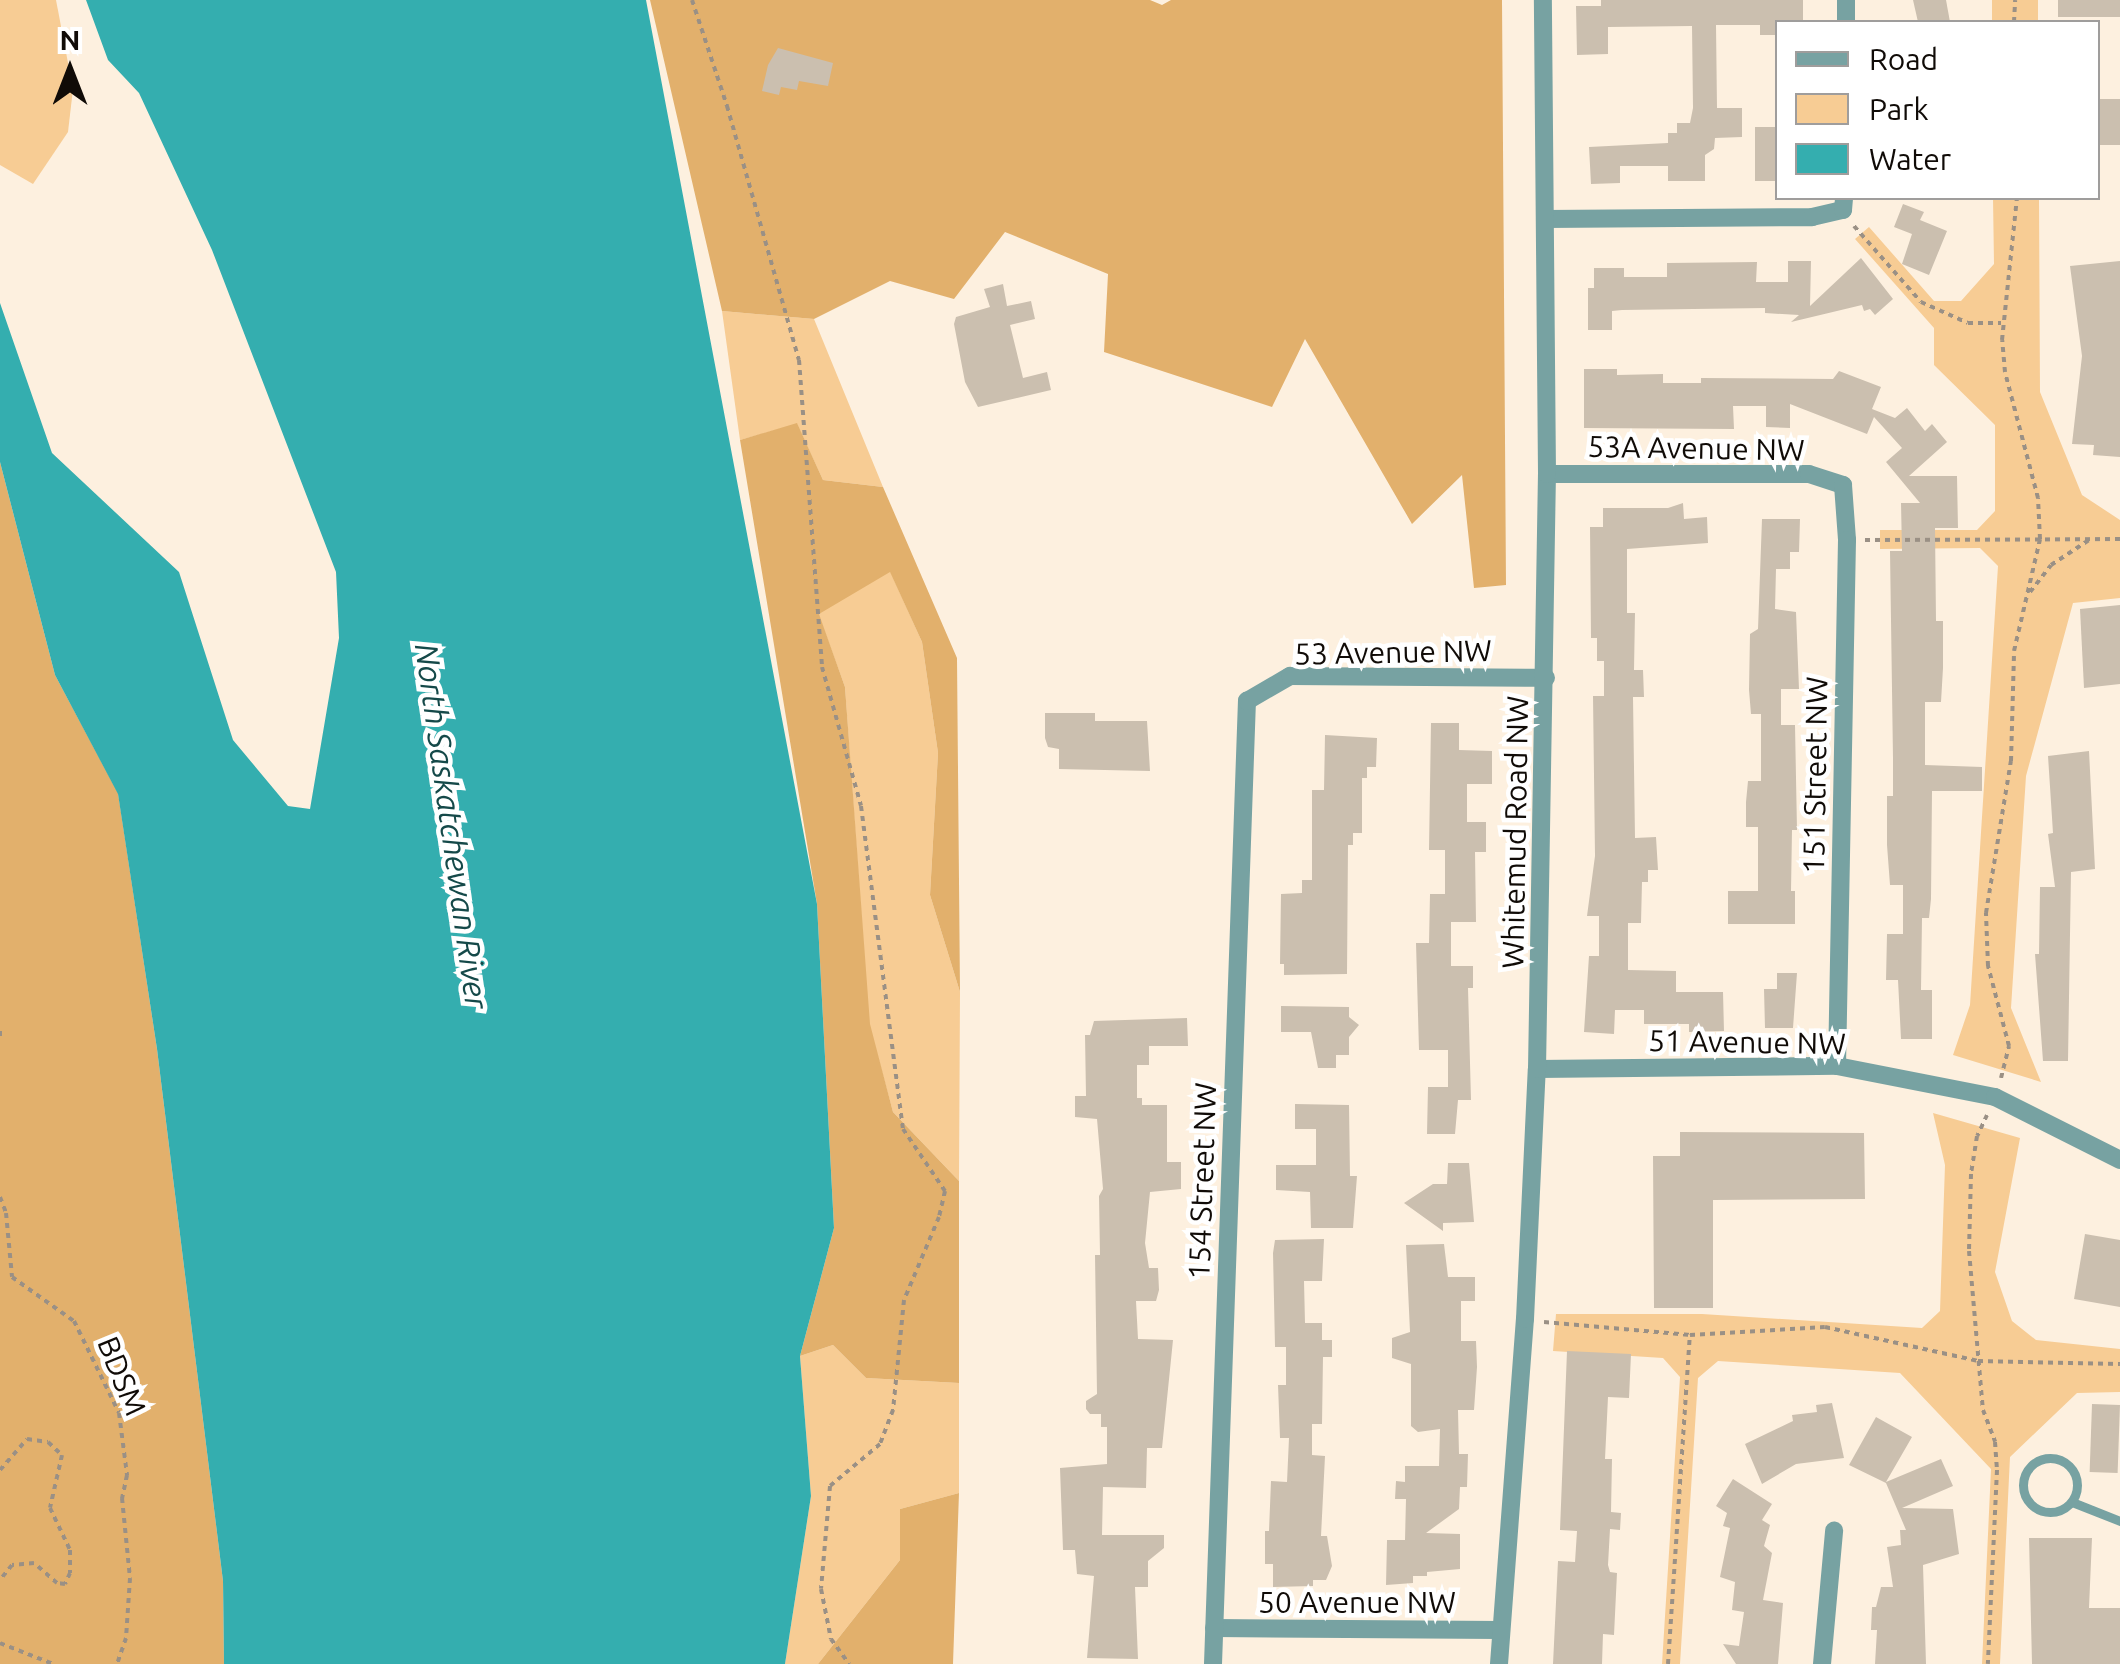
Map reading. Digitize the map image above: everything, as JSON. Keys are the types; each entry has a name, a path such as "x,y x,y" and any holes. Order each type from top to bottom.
{"street":[{"name":"Whitemud Road NW","path":"1499,1664 1525,1319 1537,1069 1548,474 1542,0"},
{"path":"1545,219 1812,217 1843,204"},
{"name":"53A Avenue NW","path":"1548,474 1809,474 1843,485"},
{"name":"151 Street NW","path":"1837,1066 1846,540 1843,485"},
{"name":"53 Avenue NW","path":"1246,700 1290,676 1546,678"},
{"name":"154 Street NW","path":"1213,1664 1246,700"},
{"name":"51 Avenue NW","path":"1537,1069 1837,1066 1995,1097 2120,1160"},
{"path":"1822,1664 1834,1531"},
{"name":"50 Avenue NW","path":"1214,1628 1500,1630"}],"lane":[{"path":"2048,1458 2072,1469 2078,1486 2072,1502 2057,1512 2032,1506 2023,1490 2032,1465 2048,1458"},
{"path":"2072,1502 2120,1521"}],"path":[{"path":"692,0 799,360 822,666 861,806 902,1129 945,1191 940,1217 904,1300 893,1410 880,1444 830,1486 821,1588 831,1639 850,1664"},
{"path":"1988,1664 1997,1470 1995,1442 1983,1410 1978,1361 1969,1251 1971,1174 1978,1136 1995,1097 2009,1046 1988,966 1986,913 2011,762 2014,650 2040,539 2038,498 2005,372 2003,322 2017,200"},
{"path":"1843,204 1922,302 1968,322 2003,322"},
{"path":"2027,596 2050,565 2090,539"},
{"path":"1846,540 2120,539"},
{"path":"0,1031 0,1038"},
{"name":"BDSM","path":"0,1197 6,1213 12,1277 74,1322 120,1413 127,1475 122,1498 130,1578 126,1638 118,1664"},
{"path":"1525,1319 1690,1335 1825,1328 1978,1361 2120,1364"},
{"path":"1668,1664 1690,1335"},
{"path":"0,1470 27,1439 48,1442 62,1455 50,1508 70,1550 70,1572 66,1584 57,1583 34,1562 12,1564 0,1580"},
{"path":"0,1643 53,1664"}],"green space":[{"path":"0,0 56,0 73,89 68,132 33,184 0,165"},
{"path":"1992,0 2038,0 2038,20 1992,20"},
{"path":"1993,200 2039,200 2040,392 2082,495 2120,520 2120,598 2073,603 2026,776 2011,1008 2041,1082 1953,1055 1970,1005 1998,566 1980,548 1880,549 1880,530 1977,530 1995,511 1995,425 1934,365 1934,328 1855,239 1869,227 1934,301 1961,301 1994,264"},
{"path":"722,311 814,319 883,487 823,480 797,424 740,440"},
{"path":"890,571 922,642 938,753 930,895 960,992 959,1181 893,1112 869,1024 845,687 818,613"},
{"path":"1933,1113 2020,1138 1995,1272 2012,1321 2036,1340 2120,1349 2120,1392 2077,1393 2010,1457 2000,1664 1982,1664 1991,1469 1900,1373 1718,1361 1698,1378 1680,1664 1662,1664 1680,1377 1663,1358 1553,1351 1556,1314 1702,1314 1922,1328 1940,1311 1945,1165"},
{"path":"833,1345 866,1378 959,1383 959,1493 900,1509 900,1560 818,1664 785,1664 811,1496 800,1356"}],"shaded area":[{"path":"650,0 1150,0 1162,5 1171,0 1502,0 1506,585 1474,588 1462,475 1412,524 1305,339 1272,407 1104,352 1108,274 1005,232 954,299 890,281 814,319 722,311"},
{"path":"797,423 823,480 883,487 957,658 960,992 930,895 938,753 922,642 890,572 819,614 845,687 870,1024 893,1112 959,1181 959,1383 866,1378 833,1345 800,1356 834,1228 817,904 740,440"},
{"path":"0,462 55,675 118,793 157,1049 223,1581 224,1664 0,1664"},
{"path":"959,1493 953,1664 818,1664 900,1560 900,1509"}],"water":[{"name":"North Saskatchewan River","path":"86,0 646,0 817,904 834,1228 800,1356 811,1496 785,1664 224,1664 223,1581 157,1049 118,794 55,675 0,462 0,303 52,453 179,572 233,740 288,806 310,809 339,638 336,572 212,250 139,93 108,60"}],"building":[{"path":"1601,0 1803,0 1803,20 1775,20 1775,35 1760,35 1760,25 1716,25 1717,108 1742,108 1742,137 1715,138 1714,149 1705,155 1705,181 1668,181 1668,166 1620,166 1620,183 1591,184 1589,147 1668,143 1668,133 1677,133 1677,123 1690,123 1693,108 1692,26 1608,27 1608,54 1577,55 1576,6 1601,6"},
{"path":"1913,0 1946,0 1950,20 1918,20"},
{"path":"2058,0 2120,0 2120,17 2058,17"},
{"path":"778,48 833,63 828,86 799,81 797,90 781,87 779,95 762,91 768,65"},
{"path":"2100,99 2120,99 2120,145 2100,145"},
{"path":"1755,127 1775,127 1775,181 1755,181"},
{"path":"1903,204 1924,212 1920,220 1947,231 1929,275 1902,264 1912,234 1894,227"},
{"path":"1861,258 1893,299 1875,315 1870,309 1864,311 1862,305 1791,322 1799,315 1765,313 1765,308 1622,310 1612,311 1612,330 1588,330 1588,288 1594,288 1594,268 1624,268 1624,277 1667,277 1667,263 1757,262 1756,282 1788,282 1788,261 1811,261 1810,306"},
{"path":"2120,261 2120,457 2093,455 2094,445 2072,444 2082,356 2070,266"},
{"path":"1003,284 1007,306 1031,301 1035,319 1010,325 1023,378 1047,372 1051,390 978,407 965,382 954,324 956,317 990,307 984,289"},
{"path":"1584,369 1617,369 1617,375 1663,374 1663,383 1701,383 1701,378 1833,379 1839,371 1881,387 1872,409 1895,418 1907,408 1925,431 1932,424 1947,442 1909,476 1957,476 1958,528 1935,528 1936,621 1943,621 1943,668 1941,702 1925,702 1925,765 1982,767 1982,791 1932,791 1931,899 1929,918 1922,918 1921,990 1932,990 1932,1039 1901,1039 1898,980 1886,980 1887,934 1903,934 1903,885 1890,885 1887,845 1887,796 1893,796 1890,551 1902,551 1901,503 1920,503 1886,462 1902,448 1874,417 1867,434 1790,404 1790,428 1766,427 1766,406 1733,406 1734,429 1584,428"},
{"path":"1683,503 1684,519 1707,517 1708,543 1627,549 1627,613 1635,613 1634,670 1643,670 1644,697 1633,697 1635,838 1656,837 1658,870 1648,870 1648,882 1642,882 1641,923 1628,923 1628,970 1676,971 1676,992 1723,992 1724,1031 1689,1032 1689,1024 1644,1024 1644,1010 1615,1010 1614,1034 1584,1032 1589,956 1599,956 1599,916 1587,916 1595,856 1593,696 1604,696 1604,661 1597,661 1597,638 1591,638 1590,527 1603,527 1603,508 1668,508"},
{"path":"1762,519 1800,519 1799,552 1790,552 1790,569 1776,569 1775,609 1796,612 1799,689 1781,689 1781,725 1795,725 1797,830 1792,830 1791,891 1795,891 1795,924 1728,924 1728,891 1758,891 1758,827 1746,827 1746,802 1748,781 1761,781 1761,714 1751,714 1749,690 1750,634 1758,629"},
{"path":"2120,605 2120,684 2084,688 2080,609"},
{"path":"1045,713 1095,713 1095,721 1147,721 1150,771 1059,769 1059,749 1048,747 1045,738"},
{"path":"1431,723 1459,723 1459,750 1492,751 1492,784 1467,784 1467,822 1486,822 1486,852 1475,852 1476,922 1451,922 1451,966 1473,966 1473,988 1468,988 1471,1100 1458,1100 1455,1134 1427,1134 1428,1087 1448,1087 1448,1050 1419,1050 1416,943 1429,943 1430,894 1445,894 1445,850 1429,850"},
{"path":"1325,735 1377,738 1376,767 1367,767 1367,778 1362,778 1362,833 1353,833 1353,845 1348,845 1347,974 1284,975 1284,964 1280,964 1281,894 1302,893 1302,880 1312,880 1312,790 1324,790"},
{"path":"2089,751 2095,869 2071,872 2068,1061 2043,1061 2035,954 2039,954 2040,887 2055,887 2048,834 2053,833 2048,756"},
{"path":"1777,973 1797,973 1793,1028 1765,1028 1764,989 1777,989"},
{"path":"1281,1006 1349,1007 1349,1017 1359,1025 1349,1037 1349,1055 1336,1055 1336,1068 1318,1068 1311,1032 1281,1032"},
{"path":"1187,1018 1188,1046 1149,1046 1149,1065 1137,1065 1137,1098 1142,1098 1142,1105 1167,1105 1167,1162 1181,1162 1181,1189 1150,1192 1145,1243 1149,1268 1158,1268 1159,1290 1156,1301 1136,1301 1138,1339 1173,1340 1162,1448 1147,1448 1146,1488 1103,1487 1102,1535 1164,1535 1164,1548 1148,1561 1148,1587 1135,1587 1138,1659 1087,1658 1094,1576 1077,1574 1075,1550 1063,1550 1060,1468 1107,1464 1107,1427 1101,1427 1101,1414 1090,1414 1086,1409 1086,1401 1097,1394 1095,1255 1100,1255 1099,1196 1103,1189 1097,1119 1075,1117 1075,1096 1086,1096 1085,1035 1090,1035 1094,1021"},
{"path":"1295,1104 1349,1105 1350,1176 1357,1176 1353,1228 1311,1228 1310,1192 1276,1190 1276,1165 1316,1165 1316,1129 1295,1129"},
{"path":"1680,1132 1864,1133 1865,1199 1713,1200 1713,1308 1654,1308 1653,1156 1680,1156"},
{"path":"1448,1163 1469,1163 1474,1222 1443,1223 1443,1231 1404,1203 1433,1184 1447,1184"},
{"path":"2085,1234 2120,1240 2120,1307 2074,1299"},
{"path":"1324,1239 1322,1281 1304,1281 1305,1323 1322,1323 1322,1340 1332,1340 1332,1357 1323,1357 1322,1424 1312,1424 1312,1455 1325,1456 1321,1536 1327,1536 1332,1566 1326,1580 1313,1580 1313,1586 1273,1587 1273,1564 1265,1564 1265,1531 1269,1531 1271,1481 1287,1482 1289,1438 1280,1438 1278,1385 1286,1385 1286,1347 1275,1347 1273,1253 1275,1240"},
{"path":"1444,1244 1448,1277 1475,1277 1475,1301 1461,1301 1461,1341 1476,1341 1477,1367 1474,1410 1458,1410 1459,1454 1468,1454 1467,1487 1460,1487 1459,1509 1426,1533 1460,1534 1460,1569 1427,1572 1427,1576 1413,1576 1413,1583 1386,1585 1387,1540 1405,1540 1406,1499 1395,1499 1396,1481 1405,1482 1405,1466 1439,1466 1440,1429 1418,1432 1411,1426 1411,1364 1392,1358 1392,1338 1410,1332 1406,1245"},
{"path":"1567,1351 1631,1354 1629,1398 1608,1397 1605,1459 1612,1459 1611,1512 1621,1513 1620,1530 1610,1529 1608,1565 1610,1572 1617,1573 1614,1635 1603,1634 1602,1664 1553,1664 1558,1561 1575,1562 1577,1531 1560,1530"},
{"path":"1832,1403 1844,1458 1796,1464 1762,1484 1745,1444 1793,1421 1792,1415 1817,1412 1816,1405"},
{"path":"2092,1404 2120,1405 2118,1473 2090,1472"},
{"path":"1876,1417 1912,1437 1886,1482 1941,1459 1953,1486 1902,1508 1953,1509 1959,1554 1923,1565 1926,1664 1875,1664 1877,1630 1871,1630 1872,1607 1876,1607 1881,1587 1893,1587 1887,1547 1901,1545 1900,1530 1906,1530 1886,1483 1849,1465"},
{"path":"1733,1479 1772,1504 1762,1520 1770,1525 1764,1546 1772,1553 1763,1600 1783,1603 1778,1664 1736,1664 1723,1644 1739,1646 1744,1612 1732,1610 1735,1582 1720,1577 1730,1528 1723,1526 1727,1513 1716,1506"},
{"path":"2029,1538 2092,1538 2089,1608 2120,1608 2120,1664 2032,1664"}]}
